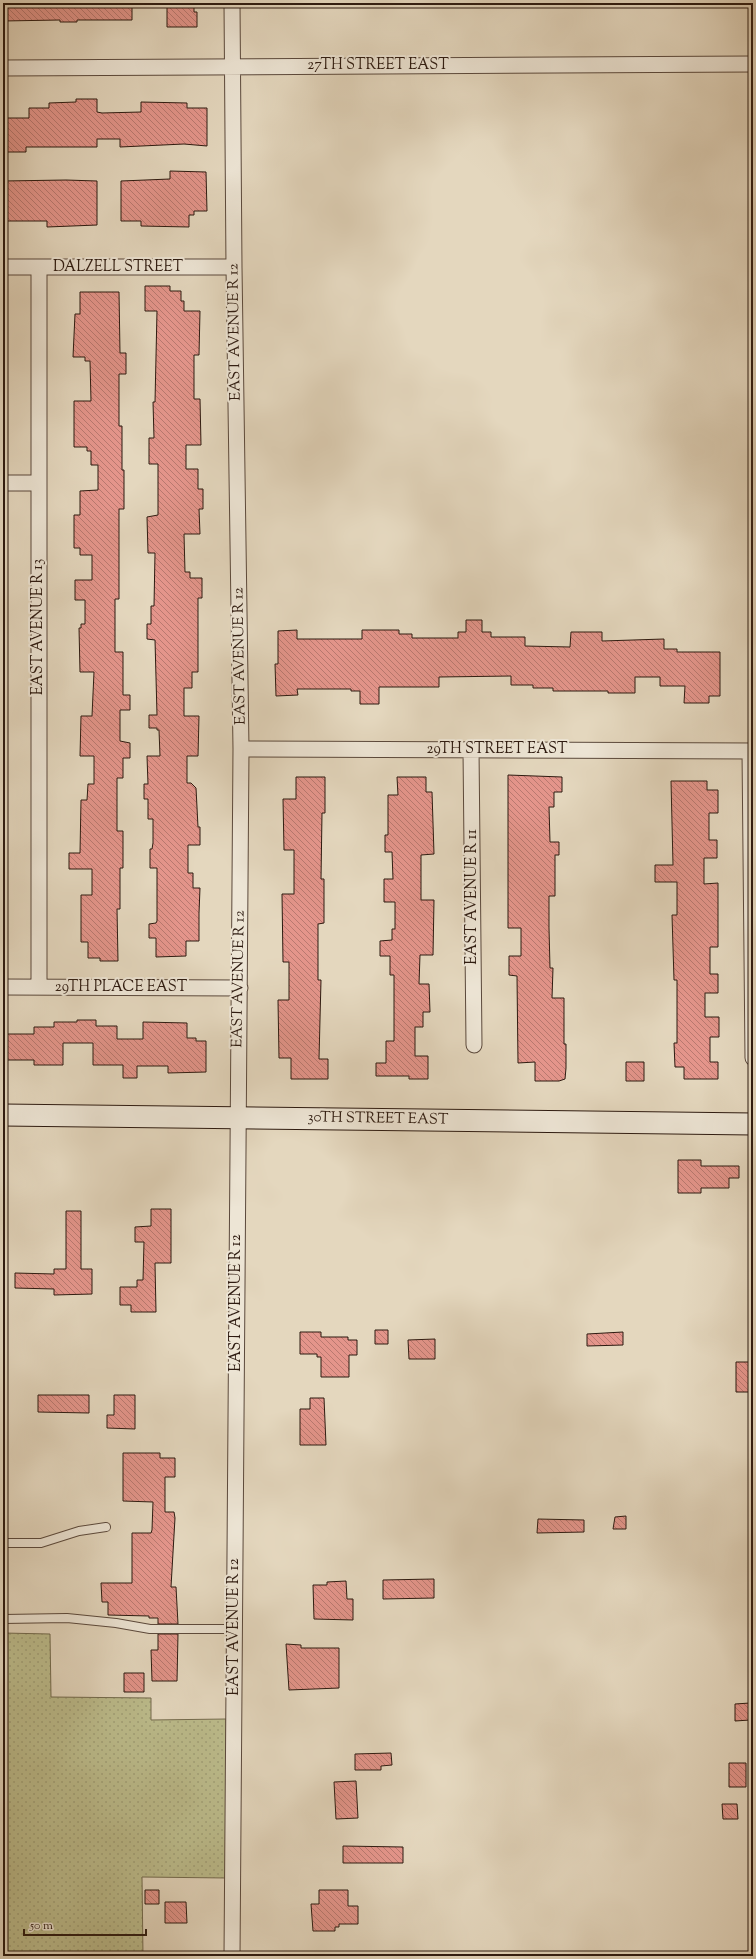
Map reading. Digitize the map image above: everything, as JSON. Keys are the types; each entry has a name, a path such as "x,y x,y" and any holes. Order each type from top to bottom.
{"street":[{"name":"EAST AVENUE R 12","path":"232,3 241,749 232,1956"},
{"name":"27TH STREET EAST","path":"3,68 233,65 753,64"},
{"name":"DALZELL STREET","path":"3,267 234,267"},
{"name":"EAST AVENUE R 13","path":"39,267 39,987"},
{"path":"3,483 38,483"},
{"name":"29TH STREET EAST","path":"241,749 751,751"},
{"name":"EAST AVENUE R 11","path":"471,749 474,1045"},
{"path":"751,751 753,1058"},
{"name":"29TH PLACE EAST","path":"3,987 240,988"},
{"name":"30TH STREET EAST","path":"3,1115 753,1124"}],"lane":[{"path":"3,1543 41,1543 79,1530 106,1527"},
{"path":"3,1619 67,1618 116,1623 150,1629 234,1629"}],"green space":[{"path":"3,1633 50,1634 51,1697 151,1698 151,1720 226,1719 226,1878 142,1877 143,1956 3,1956"}],"building":[{"path":"3,3 132,3 132,20 77,20 77,22 60,22 60,20 3,21"},
{"path":"167,3 194,3 194,12 197,12 197,27 167,27"},
{"path":"76,99 97,99 97,112 102,113 141,112 141,102 187,103 187,108 207,108 207,146 184,144 120,147 120,139 97,139 97,147 26,147 26,152 3,152 3,118 29,118 29,108 49,108 49,103 76,102"},
{"path":"170,171 206,172 207,211 194,211 194,215 189,215 189,227 141,226 141,221 121,221 121,181 170,179"},
{"path":"3,181 97,181 97,225 47,227 47,221 3,221"},
{"path":"145,286 170,286 170,291 181,291 181,301 184,301 184,311 200,311 199,355 194,355 194,399 200,399 201,445 186,445 186,469 198,469 198,489 203,489 203,509 199,509 200,534 184,534 185,572 190,572 190,578 202,578 202,598 198,598 198,672 192,672 192,688 184,688 184,716 199,716 198,756 187,756 187,783 191,783 196,788 198,827 200,827 200,845 188,845 188,873 193,873 193,888 200,888 199,941 186,941 186,956 156,957 156,938 149,938 149,924 156,923 157,921 157,868 150,868 150,849 152,849 153,843 153,819 148,819 148,799 144,799 144,784 148,784 147,756 160,756 159,730 157,730 157,728 149,728 149,715 157,715 155,640 147,639 147,624 151,624 151,606 154,606 155,553 148,553 147,517 158,515 158,464 149,464 149,438 154,438 153,402 155,402 157,311 145,311"},
{"path":"80,292 119,292 120,353 126,353 126,374 119,374 119,426 122,426 124,509 119,509 119,599 115,599 115,652 123,652 123,695 130,695 130,710 120,710 120,741 130,743 130,758 123,758 123,778 117,778 117,831 123,831 123,868 120,868 120,909 117,909 118,961 100,961 100,958 88,958 88,942 81,942 81,895 92,895 92,869 69,869 69,853 80,853 81,800 87,800 88,784 94,784 94,756 80,756 81,716 92,716 94,672 80,672 79,628 81,628 81,624 85,624 85,600 75,600 75,580 92,580 92,555 80,555 80,548 74,548 74,515 80,515 80,491 98,490 98,465 91,465 91,451 87,451 87,447 74,447 74,401 91,401 90,361 85,361 85,357 73,357 75,314 80,314"},
{"path":"466,620 482,620 482,632 491,632 491,637 525,637 525,646 570,647 571,632 602,632 602,641 664,639 664,649 677,649 677,652 720,652 720,696 709,696 709,703 684,703 685,686 660,686 660,677 635,677 635,693 608,693 608,691 553,691 553,688 533,688 533,685 511,685 511,676 439,677 439,687 379,687 379,704 360,704 360,691 351,691 351,689 297,689 298,695 276,696 275,664 278,664 278,631 297,630 297,639 362,639 362,630 399,630 399,634 412,634 412,638 458,638 458,632 466,632"},
{"path":"508,775 562,777 562,792 554,792 554,807 549,807 550,842 559,842 559,855 555,855 555,896 549,896 549,928 550,968 553,968 552,998 564,998 564,1044 566,1044 566,1068 565,1079 559,1081 535,1081 535,1062 518,1063 517,976 509,975 509,956 521,956 521,928 508,928"},
{"path":"296,777 325,777 325,813 322,813 321,879 324,879 324,923 318,924 318,980 321,980 319,1059 328,1059 328,1079 291,1079 291,1058 279,1058 278,1000 289,1000 289,962 283,962 282,894 294,894 294,850 284,850 283,799 296,799"},
{"path":"397,777 426,777 426,792 432,792 434,854 421,855 421,900 434,900 433,955 420,955 419,984 429,984 430,1012 423,1012 423,1027 415,1027 415,1056 428,1056 428,1079 409,1079 409,1076 376,1076 376,1063 386,1063 386,1041 394,1041 394,975 390,975 390,956 380,956 380,941 392,940 392,929 395,929 395,902 384,902 384,879 393,879 392,852 385,852 385,835 388,835 388,795 398,795"},
{"path":"671,781 707,781 707,790 718,790 718,813 709,813 709,840 717,840 717,858 704,858 704,884 718,883 718,947 710,947 710,974 718,974 718,993 705,993 705,1017 719,1017 719,1037 710,1037 710,1062 718,1062 718,1079 684,1079 684,1067 675,1067 674,1043 677,1043 677,980 674,980 672,915 677,915 677,882 655,882 655,865 673,865"},
{"path":"77,1020 96,1020 96,1026 117,1026 117,1039 143,1039 143,1022 187,1023 187,1038 196,1038 196,1041 206,1041 206,1072 168,1073 168,1066 137,1066 137,1078 123,1078 123,1065 93,1065 93,1043 63,1043 63,1065 34,1065 34,1060 3,1060 3,1034 34,1034 34,1027 54,1027 54,1022 77,1022"},
{"path":"626,1062 644,1062 644,1081 626,1081"},
{"path":"678,1160 701,1160 701,1166 739,1166 739,1178 729,1178 729,1188 701,1188 701,1193 678,1193"},
{"path":"151,1209 171,1209 171,1263 155,1263 156,1312 131,1312 131,1305 120,1305 120,1287 137,1287 137,1280 143,1280 144,1242 135,1242 135,1227 151,1226"},
{"path":"66,1211 81,1211 81,1269 92,1269 92,1294 54,1295 54,1289 15,1288 15,1273 54,1274 54,1269 66,1269"},
{"path":"375,1330 388,1330 388,1344 375,1344"},
{"path":"300,1332 321,1332 321,1337 348,1337 348,1340 357,1340 357,1355 349,1355 349,1377 321,1377 321,1357 317,1357 317,1354 300,1354"},
{"path":"623,1332 623,1345 587,1346 587,1334"},
{"path":"435,1339 435,1359 409,1359 408,1340"},
{"path":"736,1362 753,1362 753,1392 736,1392"},
{"path":"38,1395 89,1395 89,1413 38,1412"},
{"path":"114,1395 135,1395 135,1429 107,1428 107,1415 114,1415"},
{"path":"310,1398 324,1398 326,1445 300,1445 300,1409 310,1409"},
{"path":"123,1453 160,1453 160,1458 175,1458 175,1477 165,1477 165,1512 174,1512 175,1518 171,1587 176,1587 178,1624 158,1624 158,1618 149,1618 149,1616 108,1615 108,1602 102,1602 101,1583 132,1583 132,1533 151,1533 152,1530 153,1502 123,1501"},
{"path":"626,1516 626,1529 613,1529 615,1517"},
{"path":"538,1519 584,1520 584,1532 537,1533"},
{"path":"434,1579 434,1598 383,1599 383,1580"},
{"path":"346,1581 347,1599 353,1599 353,1620 314,1619 313,1585 327,1585 327,1582"},
{"path":"158,1634 178,1634 177,1681 152,1681 151,1650 158,1650"},
{"path":"286,1644 301,1645 301,1648 339,1648 339,1688 289,1690"},
{"path":"124,1673 144,1673 144,1692 124,1692"},
{"path":"750,1703 750,1720 735,1721 735,1704"},
{"path":"391,1753 392,1765 381,1766 381,1770 355,1770 355,1754"},
{"path":"729,1763 746,1763 746,1787 729,1787"},
{"path":"356,1781 358,1818 336,1819 334,1782"},
{"path":"722,1804 737,1804 738,1819 723,1819"},
{"path":"343,1846 403,1847 403,1863 343,1863"},
{"path":"145,1890 159,1890 159,1904 145,1904"},
{"path":"319,1890 348,1890 348,1906 358,1906 358,1924 339,1924 339,1927 335,1927 335,1931 313,1931 311,1904 319,1904"},
{"path":"165,1902 186,1902 187,1923 165,1923"}]}
